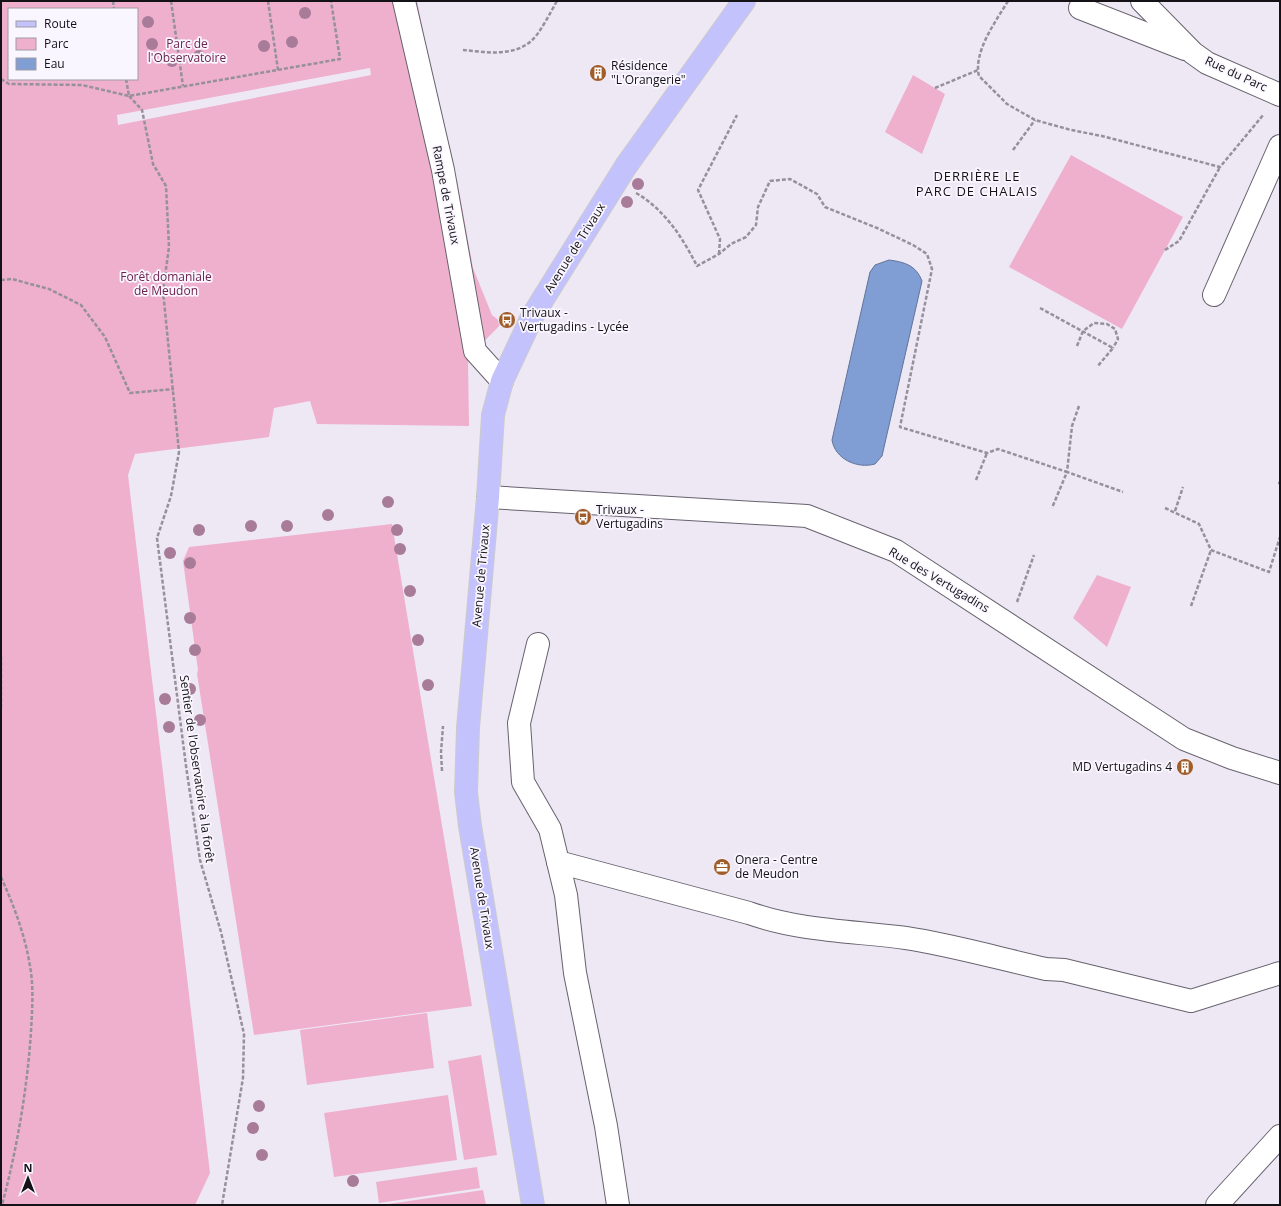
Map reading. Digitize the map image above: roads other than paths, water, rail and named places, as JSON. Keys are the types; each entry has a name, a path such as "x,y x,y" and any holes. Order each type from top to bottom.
{"main road":[{"name":"Avenue de Trivaux","path":"533,1205 470,826 466,792 468,728 488,497 493,415 502,381 534,316 616,182 741,6"}],"street":[{"name":"Rampe de Trivaux","path":"404,1 443,170 475,352 502,381"},
{"name":"Rue du Parc","path":"1142,1 1193,53 1207,63 1279,94"},
{"path":"1080,8 1193,53"},
{"path":"1214,295 1280,146"},
{"name":"Rue des Vertugadins","path":"488,497 807,516 896,551 1184,739 1232,758 1280,773"},
{"path":"538,644 519,723 523,782 550,829 566,895 575,973 606,1126 618,1205"},
{"path":"558,862 750,913 774,922 868,935 906,938 1046,970 1064,970 1191,1001 1280,973"},
{"path":"1217,1205 1280,1136"}],"water":[{"path":"889,260 909,265 916,271 922,281 882,456 875,464 854,464 842,457 837,452 832,440 870,272 875,265"}],"place":[{"name":"Résidence \"L'Orangerie\"","path":"598,73"},
{"name":"Trivaux - Vertugadins - Lycée","path":"507,320"},
{"name":"Trivaux - Vertugadins","path":"583,517"},
{"name":"MD Vertugadins 4","path":"1185,767"},
{"name":"Onera - Centre de Meudon","path":"722,867"}],"district":[{"name":"DERRIÈRE LE PARC DE CHALAIS","path":"977,184"}],"park label":[{"name":"Parc de l'Observatoire","path":"187,51"},
{"name":"Forêt domaniale de Meudon","path":"166,284"}]}
